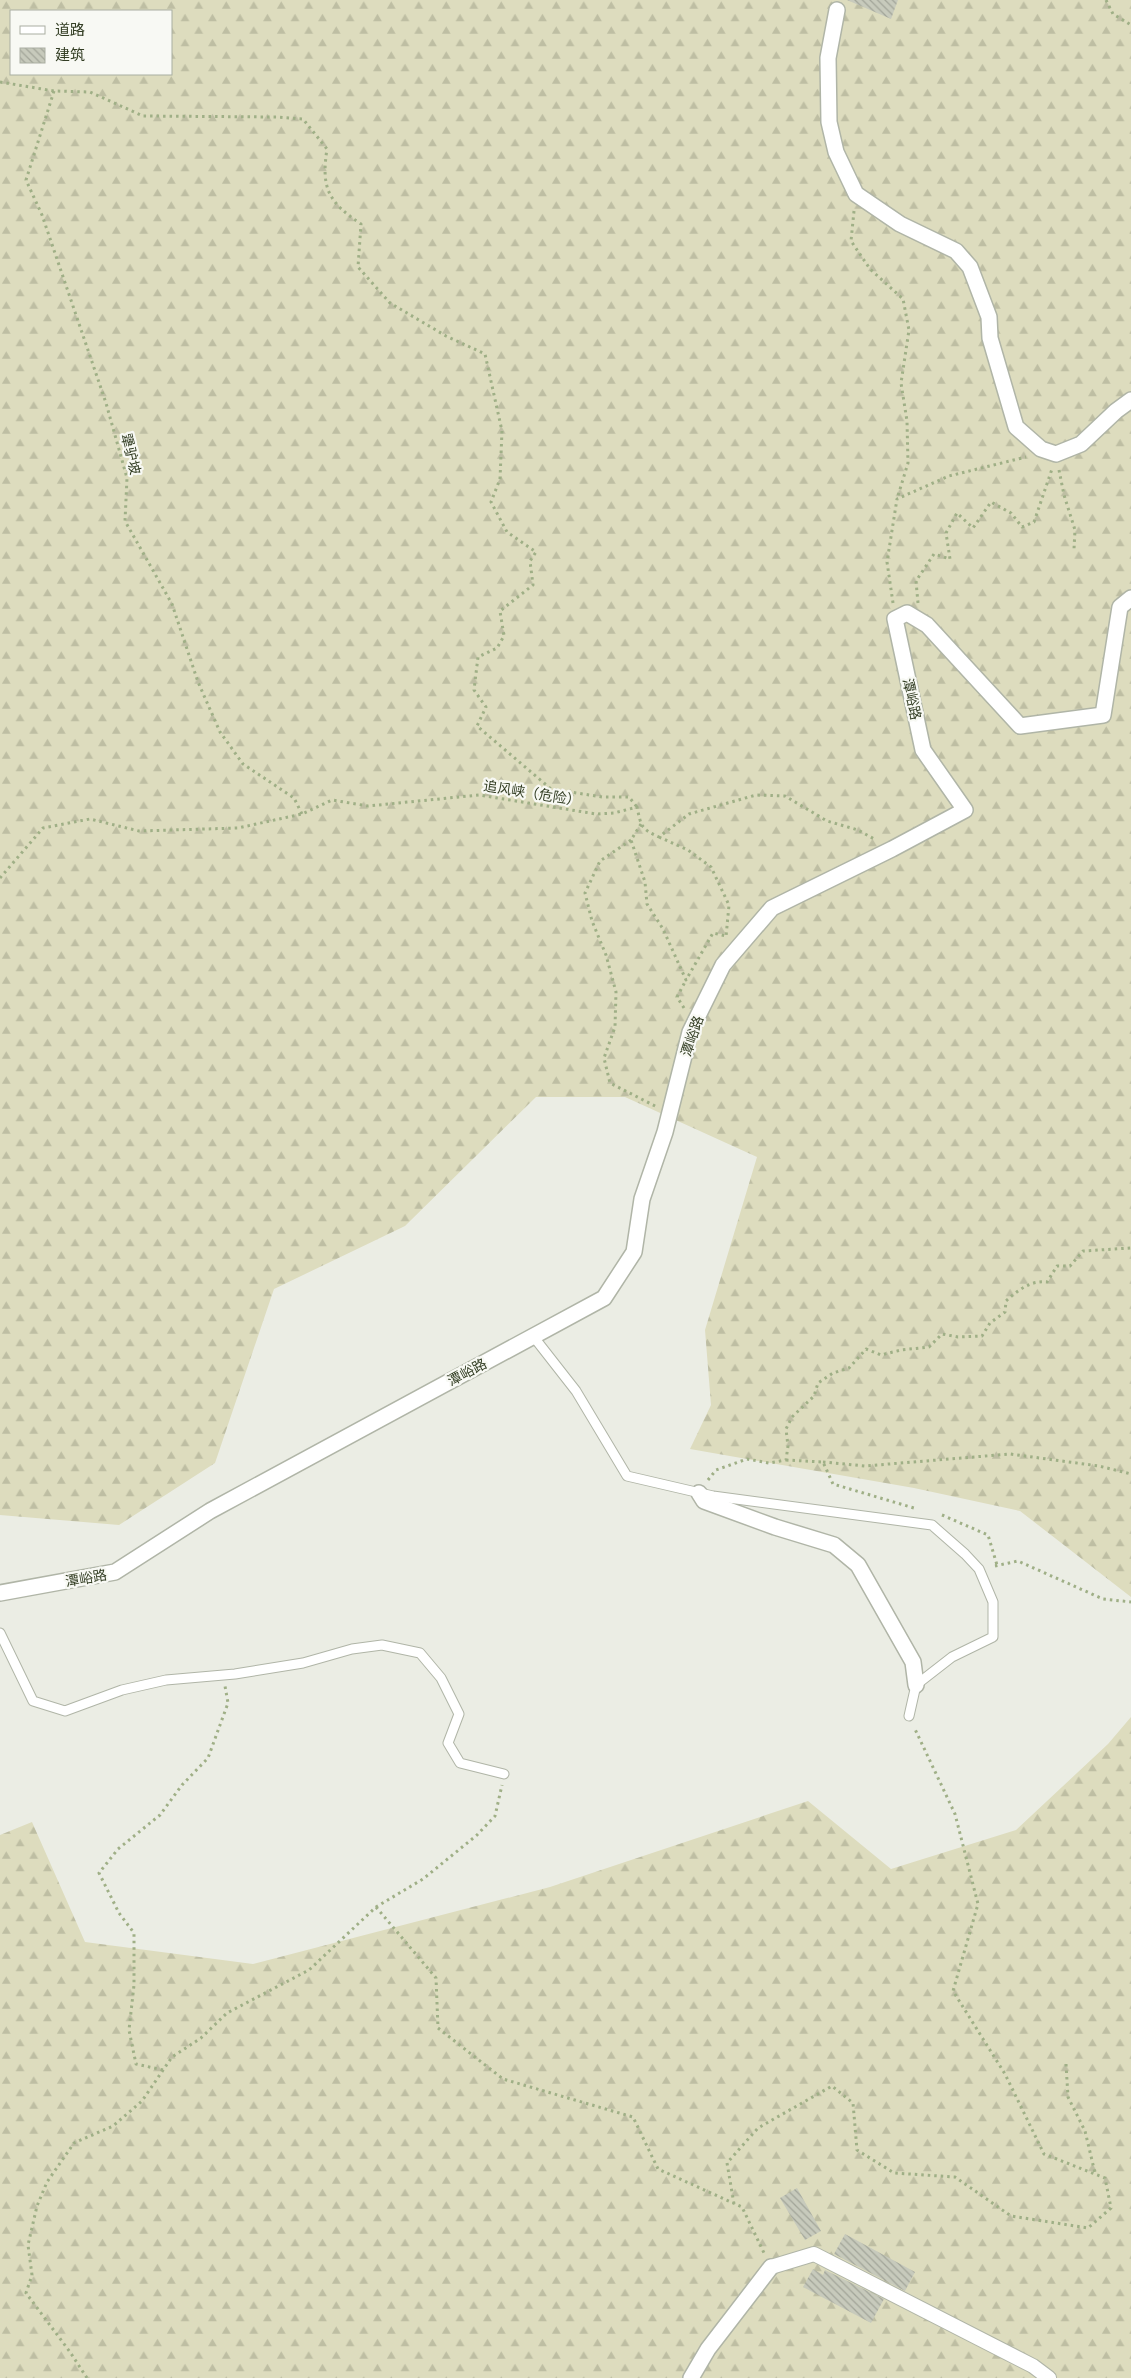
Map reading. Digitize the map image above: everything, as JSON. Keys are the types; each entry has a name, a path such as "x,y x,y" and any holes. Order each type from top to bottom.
{"street":[{"path":"837,10 828,58 829,122 836,152 856,194 900,224 956,251 970,267 989,317 990,338 1016,427 1041,449 1056,454 1081,444 1116,411 1131,400"},
{"path":"895,620 907,613 927,625 1020,726 1103,715 1120,606 1131,598"},
{"name":"潭峪路","path":"0,1593 115,1572 210,1511 604,1298 634,1252 642,1199 670,1114 690,1032 723,965 772,908 892,849 965,810 923,750 895,620"},
{"path":"700,1493 704,1501 775,1527 834,1545 858,1565 913,1662 916,1685"},
{"path":"691,2378 708,2349 740,2310 771,2267 814,2254 1033,2366 1049,2378"}],"lane":[{"path":"533,1336 576,1391 627,1476 700,1493 932,1526 965,1554 979,1570 994,1602 993,1637 952,1657 916,1685 909,1716"},
{"path":"0,1633 33,1701 65,1711 122,1690 166,1680 224,1675 303,1663 352,1649 382,1645 420,1653 440,1678 459,1714 448,1743 460,1763 504,1774"}],"path":[{"path":"1106,0 1113,14 1131,25"},
{"path":"0,82 54,91 90,92 143,116 304,119 327,148 324,170 328,191 341,211 361,224 358,267 390,303 446,336 485,354 502,431 500,479 491,502 507,532 536,552 530,561 533,585 500,611 504,636 497,648 478,657 474,690 486,707 477,726 551,789 602,797 629,796 637,807 641,824 646,831 688,850 711,867 729,906 723,965"},
{"name":"犟驴坡","path":"54,91 26,180 42,214 108,412 127,478 124,521 172,604 198,682 220,732 243,764 294,798 302,814"},
{"path":"856,194 851,241 870,269 903,299 909,330 901,383 907,421 908,463 897,499 887,562 895,620"},
{"path":"897,499 949,476 1016,458 1056,454"},
{"path":"1056,454 1064,494 1075,530 1074,549"},
{"path":"914,617 919,600 916,581 934,554 950,559 946,533 957,513 972,528 991,502 1011,513 1022,527 1034,522 1056,454"},
{"name":"追风峡（危险）","path":"0,878 43,828 90,819 139,831 238,828 302,814 332,800 368,806 479,795 596,814 614,813 637,807"},
{"path":"659,837 689,814 756,795 785,796 827,821 858,830 892,849"},
{"path":"641,824 631,840 600,860 584,893 592,921 606,955 616,992 615,1027 604,1058 610,1083 618,1090 670,1114"},
{"path":"631,840 645,882 647,904 664,929 686,980"},
{"path":"694,1024 677,997 713,933 726,936"},
{"path":"786,1460 788,1446 786,1429 792,1417 814,1396 818,1383 833,1373 849,1368 866,1349 881,1355 900,1350 929,1348 942,1334 958,1337 982,1336 990,1323 1005,1312 1006,1301 1017,1291 1037,1280 1047,1282 1057,1266 1070,1266 1083,1251 1131,1248"},
{"path":"700,1493 716,1470 747,1459 770,1463 786,1460 865,1466 1010,1454 1099,1466 1131,1474"},
{"path":"823,1462 833,1484 923,1510"},
{"path":"940,1515 988,1534 997,1565"},
{"path":"979,1570 1018,1561 1103,1599 1131,1602"},
{"path":"163,2070 136,2064 129,2030 134,1985 134,1933 119,1913 99,1873 118,1849 160,1815 182,1785 208,1758 228,1703 224,1675"},
{"path":"734,2204 726,2163 758,2128 832,2086 853,2103 857,2150 894,2174 955,2177 1011,2216 1088,2228 1111,2208 1105,2178 1044,2154 1004,2074 953,1991 978,1904 955,1814 909,1716"},
{"path":"87,2378 26,2293 32,2275 28,2244 30,2228 47,2182 74,2143 113,2126 142,2100 172,2057 201,2038 227,2014 309,1970 376,1907 423,1879 477,1835 495,1816 504,1774"},
{"path":"376,1907 436,1978 438,2028 503,2079 633,2117 658,2169 742,2208 771,2267"},
{"path":"1066,2064 1068,2097 1084,2131 1095,2174"}],"green space":[{"path":"0,0 1131,0 1131,1597 1020,1511 914,1488 690,1449 711,1405 705,1330 757,1157 625,1097 536,1097 405,1226 274,1289 215,1463 119,1525 0,1515"},
{"path":"1131,1717 1131,2378 0,2378 0,1835 32,1822 85,1942 253,1964 550,1887 808,1801 891,1869 1016,1830 1108,1744"}],"building":[{"path":"847,0 898,0 891,19"},
{"path":"797,2188 821,2231 805,2240 780,2198"},
{"path":"845,2234 915,2272 905,2291 834,2254"},
{"path":"813,2269 823,2275 825,2270 884,2299 871,2323 803,2287"}]}
